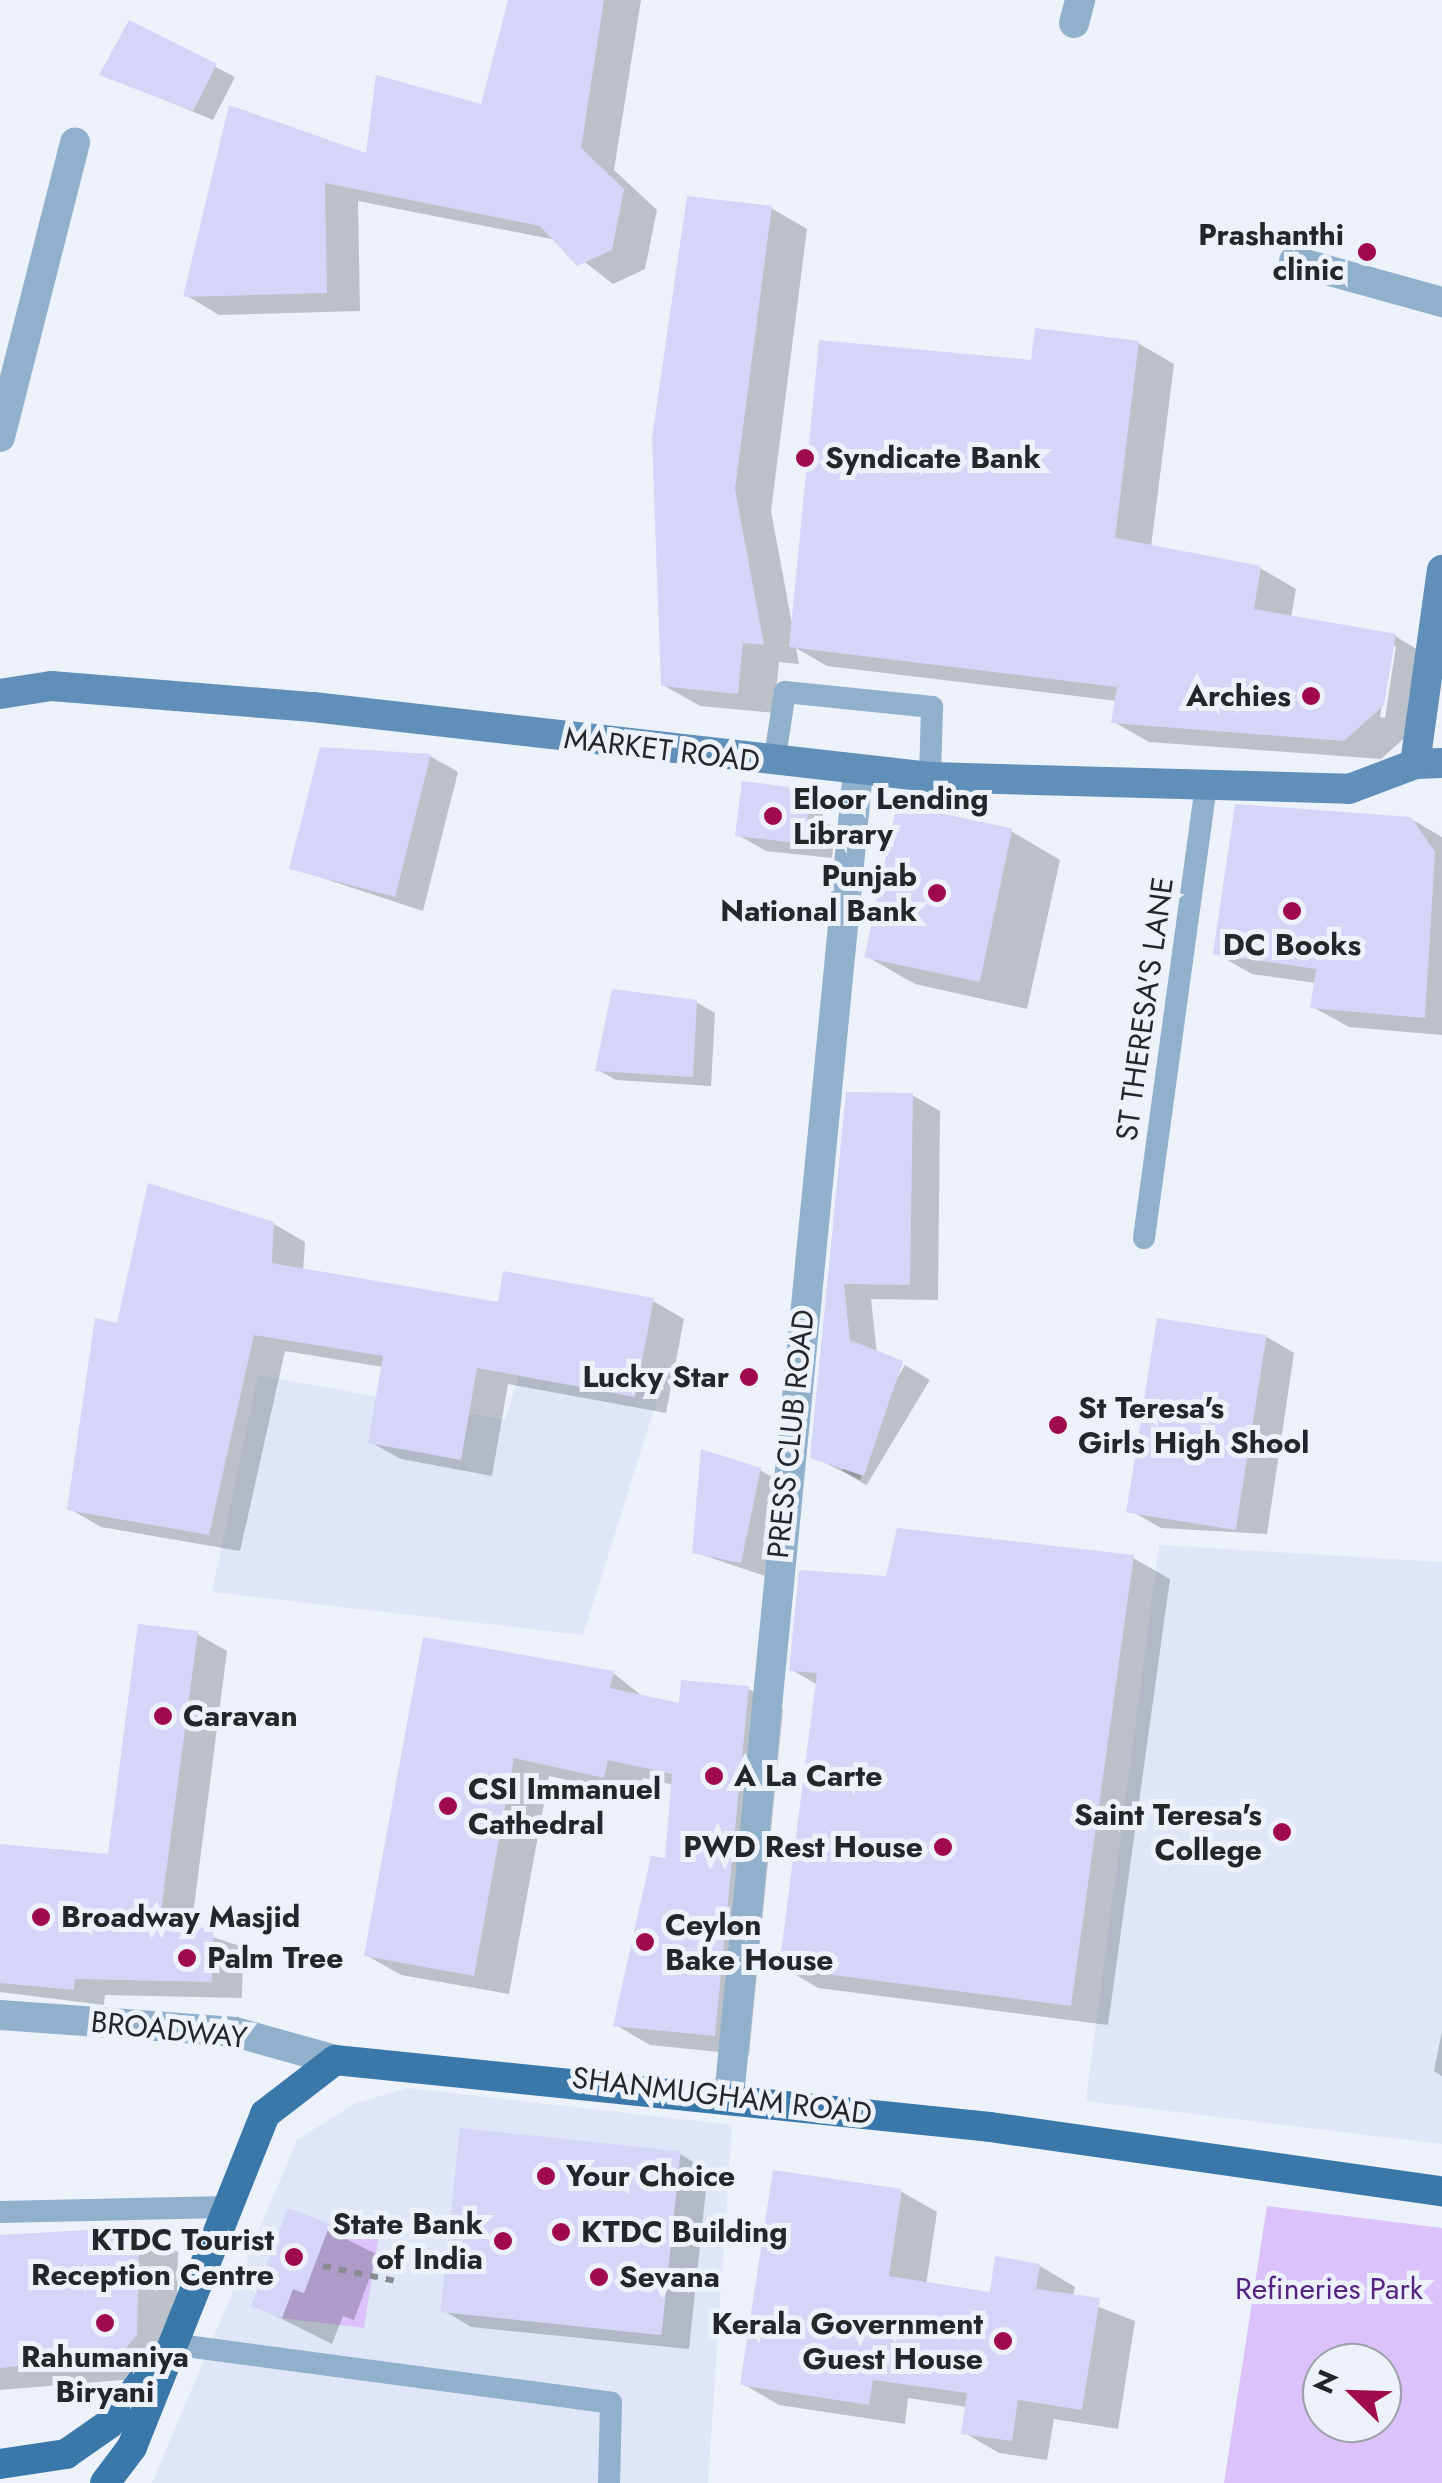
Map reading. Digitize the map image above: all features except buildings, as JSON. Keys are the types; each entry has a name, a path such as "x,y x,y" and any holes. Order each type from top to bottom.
{"main road":[{"name":"SHANMUGHAM ROAD","path":"335,2060 729,2097 1442,2191"},
{"path":"105,2483 132,2448 265,2114 335,2060"},
{"path":"0,2464 67,2468 109,2424 171,2344"}],"street":[{"path":"0,436 75,142"},
{"path":"1294,262 1442,302"},
{"path":"1429,764 1442,570"},
{"name":"MARKET ROAD","path":"0,694 51,686 313,707 774,763 930,777 1349,790 1429,764"},
{"name":"PRESS CLUB ROAD","path":"729,2097 858,771"},
{"name":"BROADWAY","path":"0,2015 235,2032 335,2060"}],"lane":[{"path":"774,763 785,692 932,707 930,777"},
{"name":"ST THERESA'S LANE","path":"1144,1238 1206,787"},
{"path":"0,2212 225,2208"},
{"path":"171,2344 611,2403 609,2483"}],"path":[{"path":"323,2266 396,2280"}],"shaded area":[{"path":"520,1372 662,1384 583,1635 212,1592 258,1375 505,1420"},
{"name":"Saint Teresa's College","path":"1159,1545 1442,1562 1442,2144 1086,2101"},
{"path":"407,2088 732,2125 708,2483 152,2483 297,2140 354,2104"}],"green space":[{"name":"Refineries Park","path":"1267,2206 1442,2228 1442,2483 1224,2483"},
{"path":"330,2224 379,2234 364,2328 282,2318 293,2289 304,2293"}],"place":[{"name":"Prashanthi clinic","path":"1367,252"},
{"name":"Syndicate Bank","path":"805,458"},
{"name":"Archies","path":"1311,696"},
{"name":"Eloor Lending Library","path":"773,816"},
{"name":"Punjab National Bank","path":"937,893"},
{"name":"DC Books","path":"1292,911"},
{"name":"Lucky Star","path":"749,1377"},
{"name":"St Teresa's Girls High Shool","path":"1058,1425"},
{"name":"Caravan","path":"163,1716"},
{"name":"A La Carte","path":"714,1776"},
{"name":"CSI Immanuel Cathedral","path":"448,1806"},
{"name":"Saint Teresa's College","path":"1282,1832"},
{"name":"PWD Rest House","path":"943,1847"},
{"name":"Broadway Masjid","path":"41,1917"},
{"name":"Ceylon Bake House","path":"645,1942"},
{"name":"Palm Tree","path":"187,1958"},
{"name":"Your Choice","path":"546,2176"},
{"name":"KTDC Building","path":"561,2232"},
{"name":"State Bank of India","path":"503,2241"},
{"name":"KTDC Tourist Reception Centre","path":"294,2257"},
{"name":"Sevana","path":"599,2277"},
{"name":"Rahumaniya Biryani","path":"105,2323"},
{"name":"Kerala Government Guest House","path":"1003,2341"}]}
